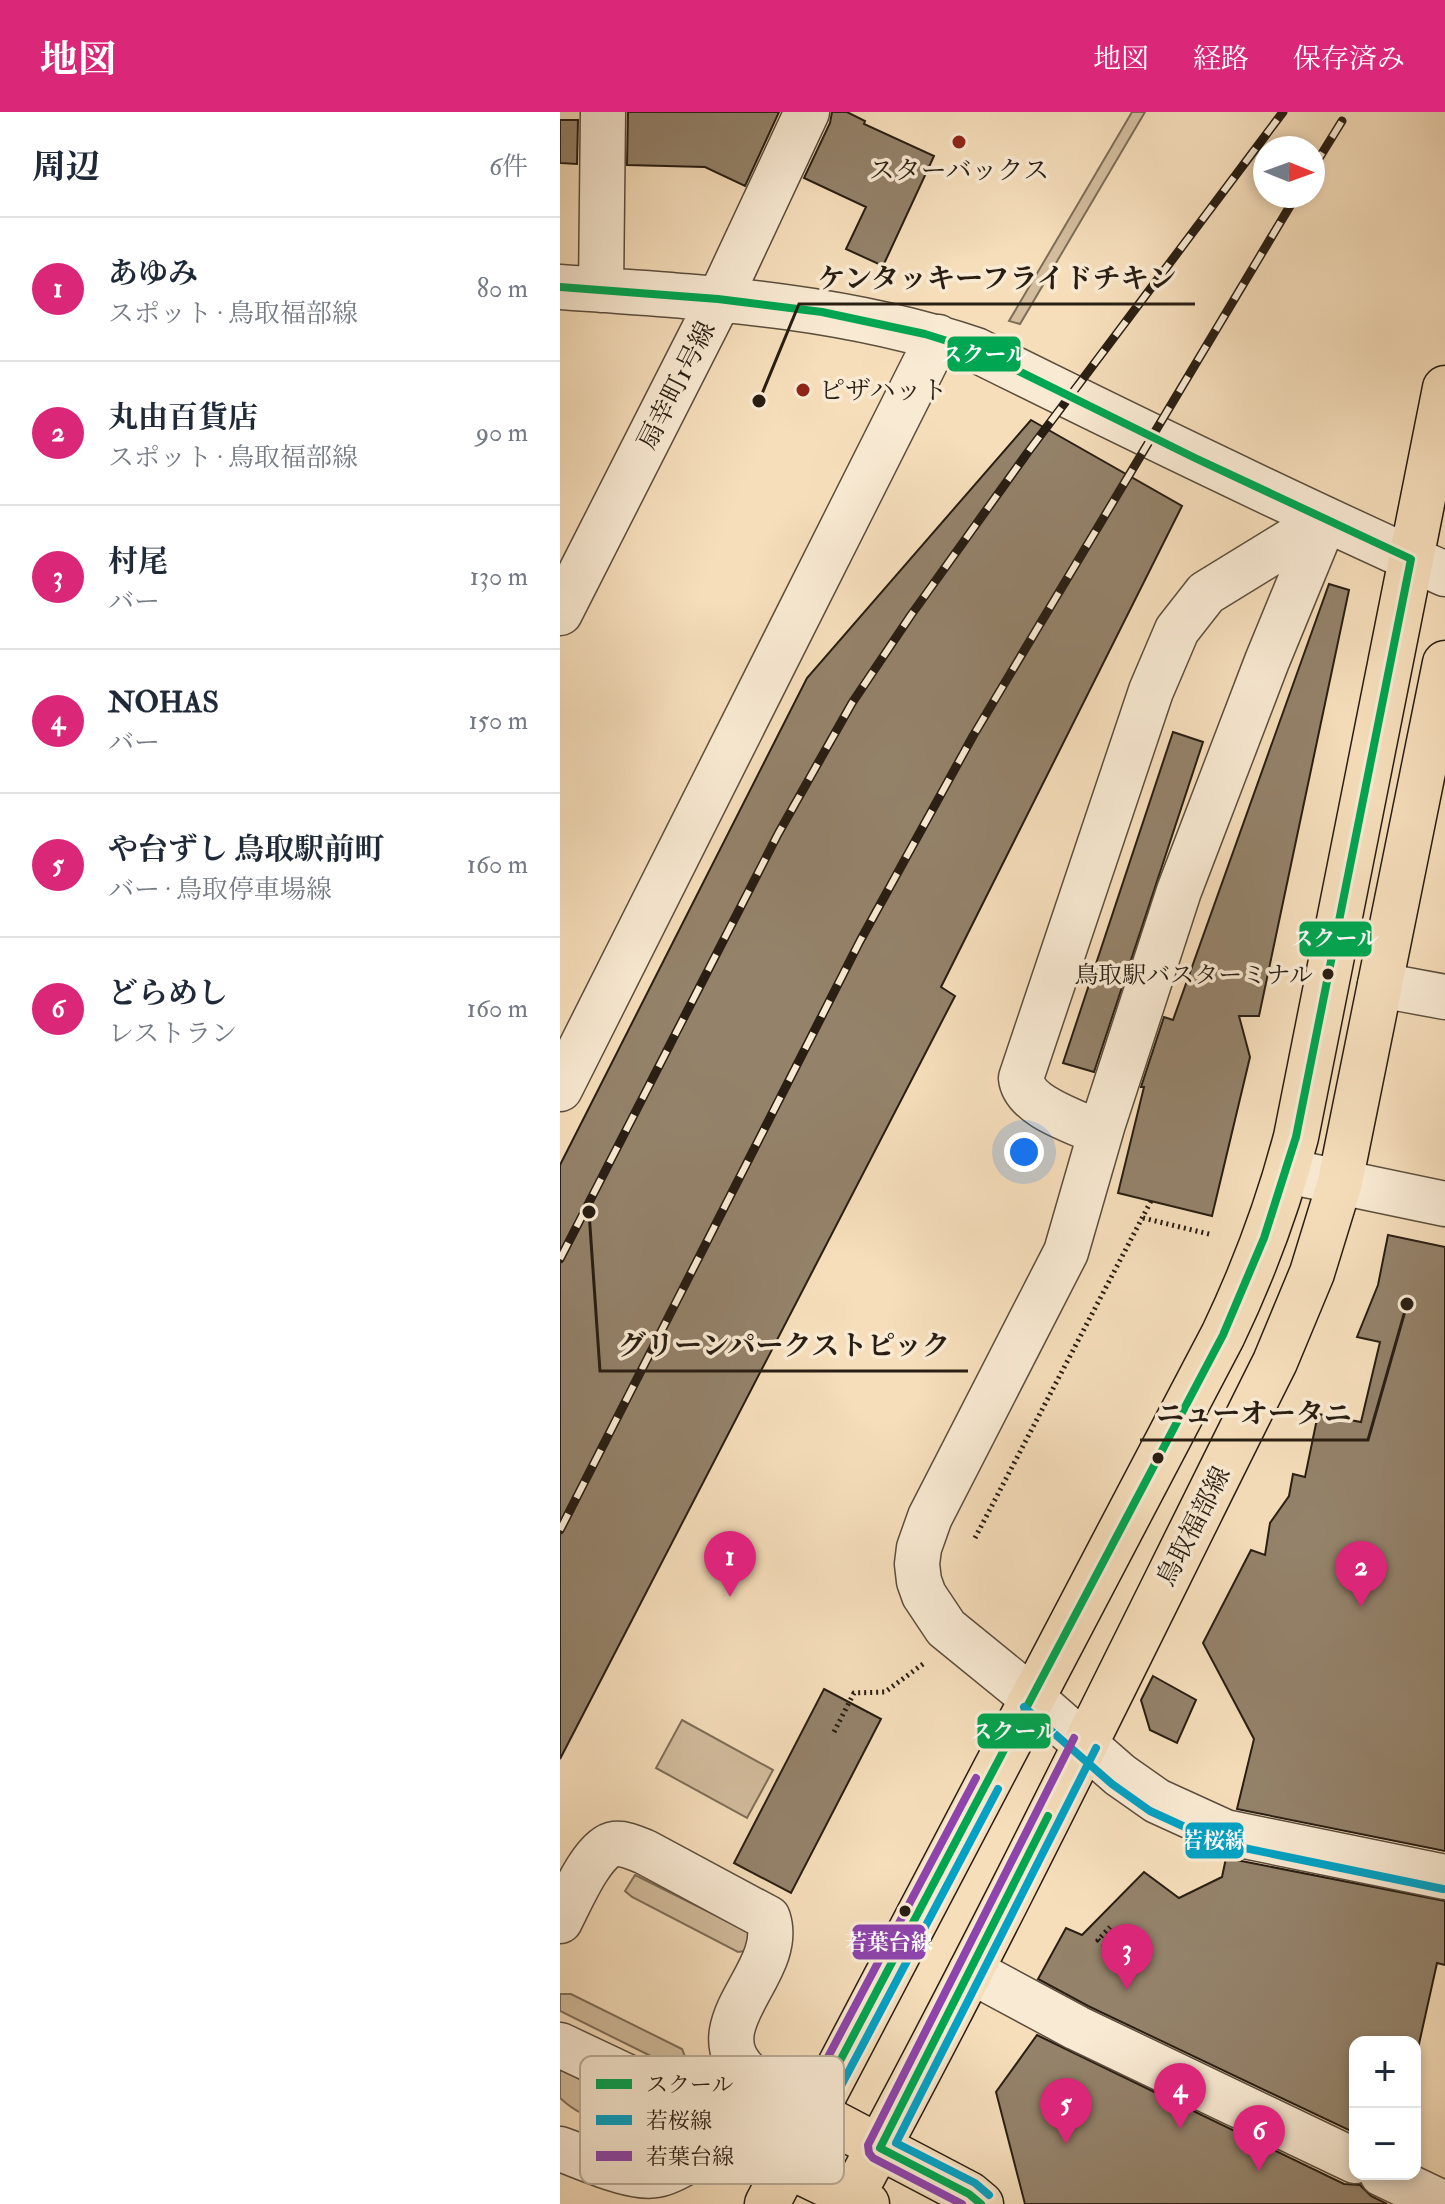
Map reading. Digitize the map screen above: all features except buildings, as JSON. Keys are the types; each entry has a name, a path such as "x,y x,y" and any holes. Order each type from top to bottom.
{"main road":[{"path":"843,2056 1228,1323 1262,1247 1287,1171 1428,566 1445,388"},
{"name":"鳥取福部線","path":"855,2201 1275,1362 1312,1273 1340,1182 1445,663"},
{"path":"844,2129 969,2194 981,2204"},
{"path":"767,2204 777,2184"},
{"path":"822,2184 855,2201"}],"street":[{"path":"603,112 580,288 720,298 822,311 938,337 976,350 1325,520 1428,566"},
{"name":"扇幸町1号線","path":"560,613 720,298 807,112"},
{"path":"560,1089 938,337"},
{"path":"1100,1133 1038,1104 1025,1092 1021,1078 1151,691 1177,630 1206,593 1325,520"},
{"path":"1325,520 1182,882 1100,1133 1066,1252 933,1510 917,1564 924,1595 946,1628 1120,1775 1157,1801 1225,1832 1445,1877"},
{"path":"1382,976 1445,978"},
{"path":"1382,976 1445,997"},
{"path":"1287,1171 1445,1204"},
{"path":"560,1921 596,1856 612,1844 629,1845 645,1852 768,1918 772,1931 770,1950 731,2026 735,2056"},
{"path":"971,1971 1077,2028 1349,2158"},
{"path":"560,2045 583,2056"},
{"path":"560,2149 580,2156"},
{"path":"1395,2180 1445,2204"}],"path":[{"path":"975,1538 1151,1201"},
{"path":"1143,1218 1213,1235"},
{"path":"834,1732 854,1693 885,1692 924,1663"},
{"path":"1104,1945 1098,1940 1110,1927"}],"shaded area":[{"path":"1132,112 1145,112 1020,324 1009,321"},
{"path":"682,1720 773,1770 747,1818 656,1768"},
{"path":"635,1875 745,1930 749,1934 745,1951 738,1952 632,1897 625,1891"},
{"path":"560,1994 571,1994 682,2049 685,2056 651,2056 560,2011"},
{"path":"560,2055 580,2065 580,2112 560,2098"}],"railway":[{"path":"560,1259 778,834 852,703 1028,452 1283,112"},
{"path":"1325,149 1342,121"},
{"path":"560,1530 860,941 973,736 1289,208"}],"transit line":[{"name":"スクール","path":"560,287 718,299 822,312 925,334 976,350 1195,458 1411,559 1296,1137 1264,1238 1223,1335 843,2056"},
{"name":"若桜線","path":"1024,1707 1112,1784 1150,1811 1220,1843 1443,1889"},
{"name":"若葉台線","path":"962,2204 873,2158 868,2145 1074,1738"},
{"name":"若桜線","path":"989,2195 975,2183 896,2143 1096,1748"},
{"name":"若葉台線","path":"829,2056 976,1778"},
{"name":"若桜線","path":"844,2080 998,1789"},
{"name":"スクール","path":"981,2204 969,2194 880,2148 1048,1816"}],"place":[{"name":"スターバックス","path":"959,142"},
{"name":"ピザハット","path":"803,390"},
{"name":"ケンタッキーフライドチキン","path":"759,401"},
{"name":"鳥取駅バスターミナル","path":"1328,974"},
{"name":"グリーンパークストピック","path":"589,1212"},
{"name":"ニューオータニ","path":"1407,1304"},
{"name":"あゆみ","path":"730,1597"},
{"name":"丸由百貨店","path":"1361,1607"},
{"name":"村尾","path":"1127,1990"},
{"name":"NOHAS","path":"1180,2129"},
{"name":"や台ずし 鳥取駅前町","path":"1066,2144"},
{"name":"どらめし","path":"1259,2171"}]}
